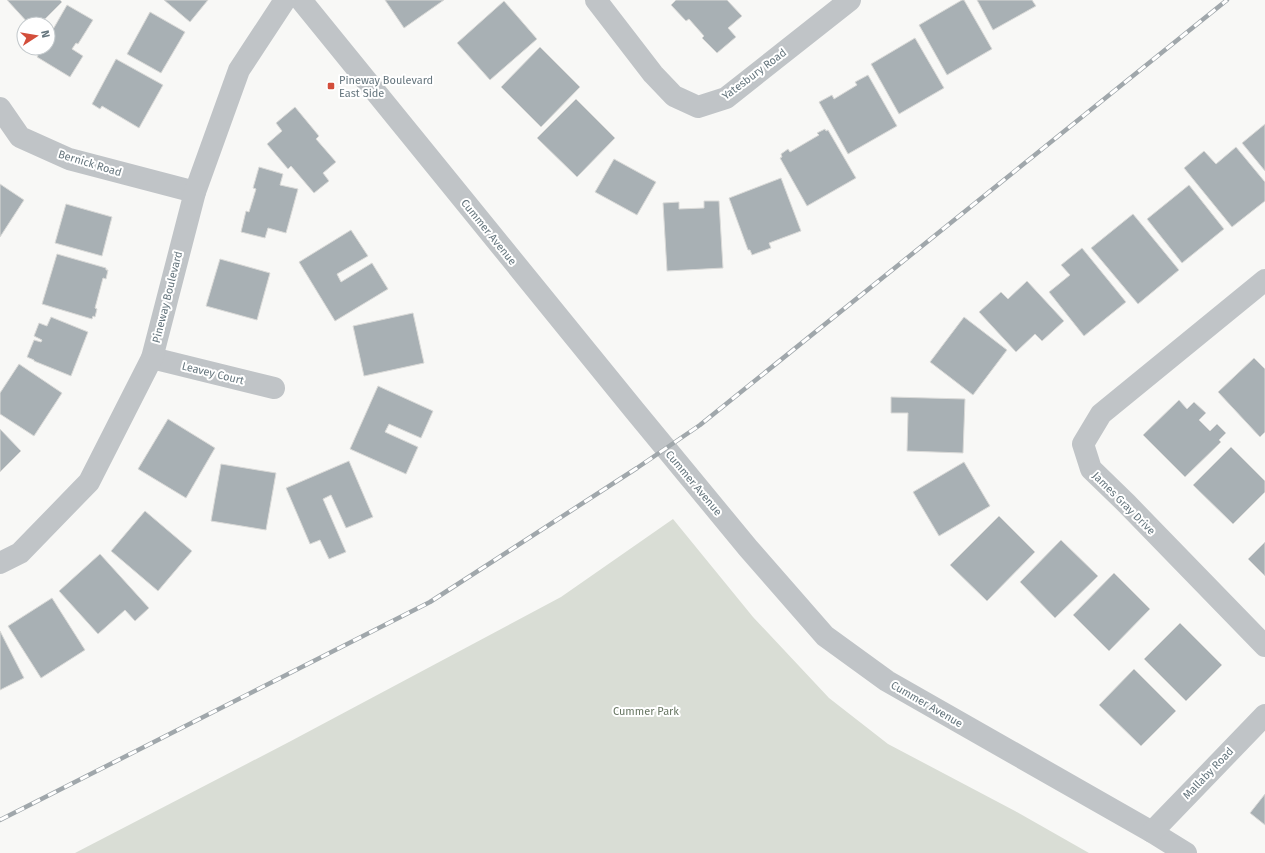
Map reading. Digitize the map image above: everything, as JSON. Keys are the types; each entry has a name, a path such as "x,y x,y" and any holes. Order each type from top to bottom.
{"street":[{"name":"Pineway Boulevard","path":"0,563 20,553 89,482 152,358 194,192 239,70 286,0"},
{"name":"Cummer Avenue","path":"301,0 649,428 748,548 825,636 887,681 1152,832 1186,853"},
{"name":"Yatesbury Road","path":"596,0 653,74 674,96 698,107 726,98 850,0"},
{"name":"Bernick Road","path":"0,108 20,136 69,159 194,192"},
{"name":"James Gray Drive","path":"1265,280 1100,414 1083,444 1091,470 1265,646"},
{"name":"Leavey Court","path":"152,358 274,388"},
{"name":"Mallaby Road","path":"1152,832 1265,715"}],"green space":[{"name":"Cummer Park","path":"673,519 753,617 829,698 888,744 1015,811 1089,853 75,853 289,742 561,597"}],"building":[{"path":"7,0 60,0 62,2 48,16 22,16"},
{"path":"164,0 208,0 190,22"},
{"path":"385,0 444,0 404,28"},
{"path":"676,0 727,0 742,16 728,28 736,37 717,53 702,38 704,36 689,19 686,21 671,5"},
{"path":"964,0 992,49 947,75 919,25"},
{"path":"977,0 1032,0 1036,6 993,30"},
{"path":"504,1 537,39 490,80 457,43"},
{"path":"67,5 93,20 78,44 76,43 72,49 83,56 70,77 37,57 56,56 56,24"},
{"path":"150,12 185,32 161,73 127,54"},
{"path":"915,38 944,88 899,114 871,64"},
{"path":"540,47 580,87 541,127 501,87"},
{"path":"116,59 163,85 139,128 102,106 100,109 92,104"},
{"path":"868,75 897,126 848,154 819,102 832,95 834,99 857,85 855,82"},
{"path":"576,99 615,138 577,177 537,138"},
{"path":"295,107 319,136 316,139 336,162 323,173 329,181 314,193 291,166 288,169 267,144 282,131 276,123"},
{"path":"1265,124 1265,171 1242,143"},
{"path":"825,129 826,131 828,130 856,178 807,206 780,158 782,157 781,154 788,149 790,152 819,135 817,133"},
{"path":"1236,147 1265,182 1265,201 1232,227 1184,168 1204,151 1216,164"},
{"path":"614,159 656,182 637,215 595,192"},
{"path":"259,167 283,174 280,185 298,189 286,233 268,228 265,238 241,232 246,211 249,212 256,189 253,188"},
{"path":"781,178 801,231 769,243 771,248 752,255 750,250 748,250 729,198"},
{"path":"0,184 24,200 0,237"},
{"path":"1189,185 1224,229 1182,263 1147,219"},
{"path":"704,201 719,201 723,268 667,271 663,203 679,202 679,209 704,208"},
{"path":"66,204 112,217 102,256 55,243"},
{"path":"1133,214 1179,270 1138,304 1091,248"},
{"path":"351,230 368,256 337,274 341,282 372,263 388,289 335,321 299,262"},
{"path":"1082,248 1126,302 1084,336 1049,292 1070,275 1061,265"},
{"path":"57,254 106,268 106,270 108,270 106,279 103,278 95,308 97,309 95,317 93,316 92,319 42,304"},
{"path":"220,259 270,273 257,320 206,306"},
{"path":"1027,281 1064,321 1042,341 1035,334 1016,352 979,312 1001,292 1008,299"},
{"path":"413,313 424,363 364,376 353,326"},
{"path":"51,317 88,332 71,376 27,357 34,340 41,342 42,340 34,336 39,323 47,326"},
{"path":"964,317 1007,350 973,395 930,362"},
{"path":"1254,358 1265,369 1265,432 1260,437 1218,392"},
{"path":"19,364 62,393 34,436 0,414 0,393"},
{"path":"378,386 433,411 421,438 389,424 385,432 418,447 406,474 350,449"},
{"path":"891,397 965,399 963,453 907,451 908,413 891,413"},
{"path":"1179,400 1187,409 1194,402 1206,413 1199,420 1210,431 1217,424 1226,433 1219,440 1221,442 1185,477 1143,435"},
{"path":"168,419 215,448 186,498 138,469"},
{"path":"0,429 21,451 0,472"},
{"path":"1231,447 1265,481 1265,492 1233,524 1193,485"},
{"path":"349,461 373,517 346,528 331,495 323,499 346,552 329,559 320,540 310,544 286,488"},
{"path":"964,462 990,506 939,536 913,492"},
{"path":"221,464 276,473 266,530 211,521"},
{"path":"145,511 192,551 158,591 111,551"},
{"path":"999,516 1035,552 987,601 950,565"},
{"path":"1061,540 1098,576 1055,618 1020,582"},
{"path":"1265,542 1265,576 1248,559"},
{"path":"100,554 149,608 135,621 125,610 98,634 59,591"},
{"path":"1114,573 1150,609 1109,651 1073,615"},
{"path":"52,598 85,650 41,678 8,626"},
{"path":"1180,623 1222,665 1186,701 1144,659"},
{"path":"0,631 24,678 0,690"},
{"path":"1134,669 1176,711 1141,746 1099,705"},
{"path":"1265,794 1265,825 1250,813"}],"railway":[{"path":"0,820 430,602 637,468 700,425 1227,0"}],"place":[{"name":"Pineway Boulevard East Side","path":"331,86"}]}
